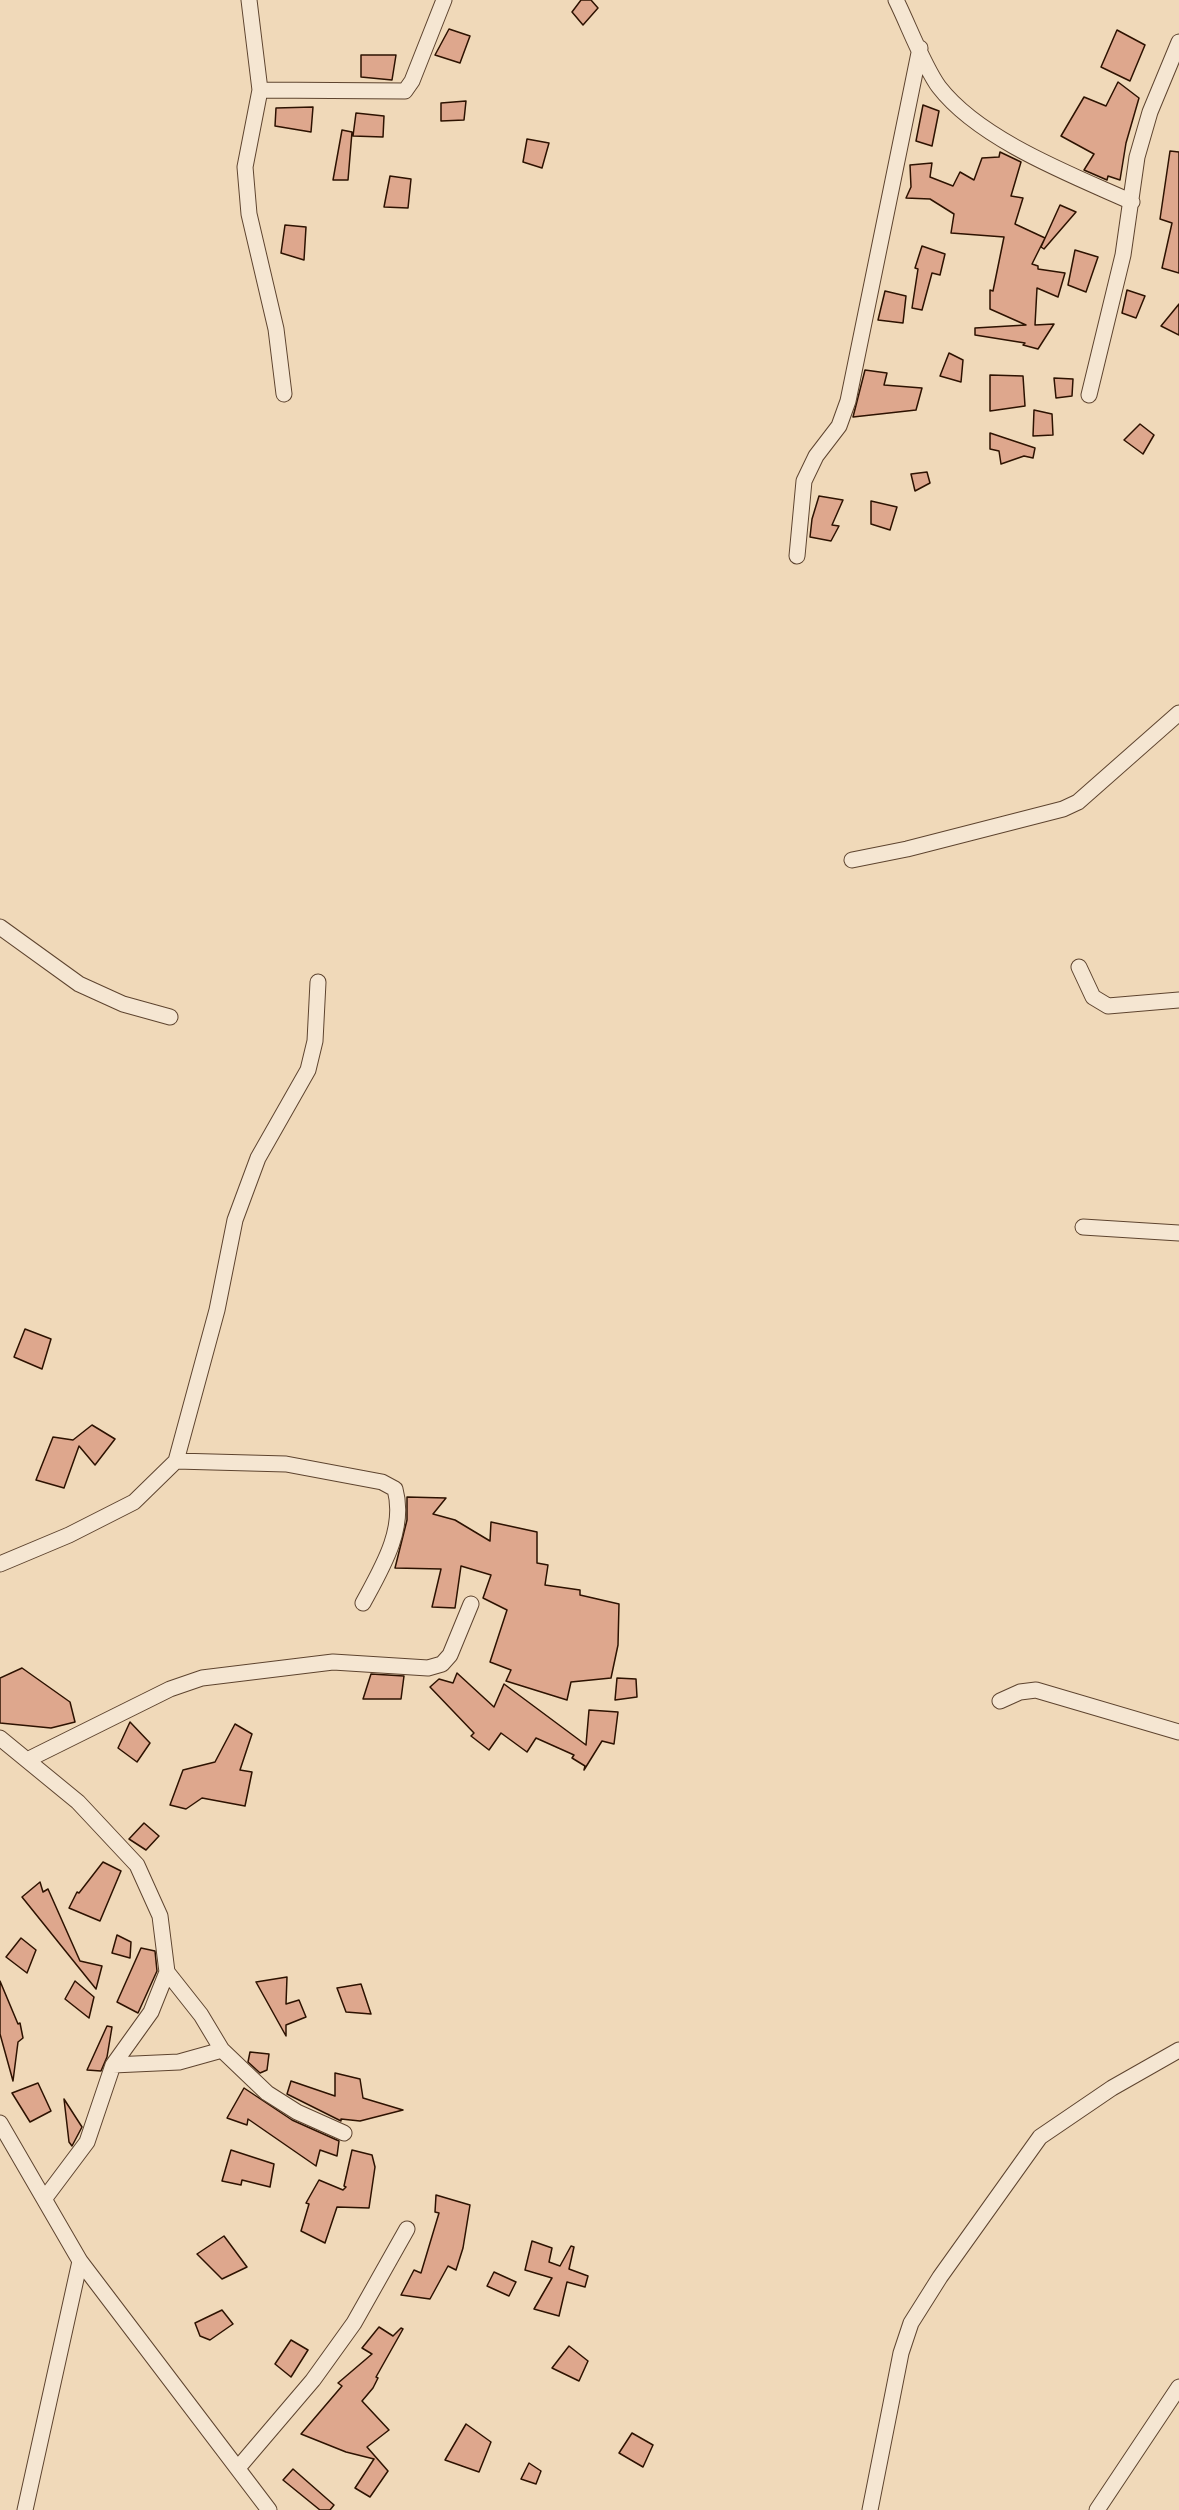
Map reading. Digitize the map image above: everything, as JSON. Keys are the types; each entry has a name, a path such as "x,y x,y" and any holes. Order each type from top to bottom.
{"street":[{"path":"249,0 260,90 245,167 249,214 276,329 284,394"},
{"path":"260,90 405,91 412,81 444,0"},
{"path":"896,0 939,87 981,126 1062,170 1132,202"},
{"path":"1089,395 1124,255 1137,157 1150,112 1179,42"},
{"path":"797,556 804,481 816,456 839,426 849,401 920,48"},
{"path":"852,860 907,849 1063,809 1078,802 1179,713"},
{"path":"0,927 79,984 123,1004 170,1017"},
{"path":"1078,967 1094,997 1108,1006 1179,1000"},
{"path":"0,1564 69,1535 134,1502 176,1461 217,1310 235,1220 258,1158 308,1071 315,1041 318,982"},
{"path":"1083,1227 1179,1233"},
{"path":"176,1461 286,1464 382,1482 395,1489 399,1505 391,1549 363,1603"},
{"path":"27,1760 170,1689 202,1677 333,1662 428,1668 442,1664 450,1655 471,1604"},
{"path":"1000,1701 1020,1692 1036,1690 1179,1732"},
{"path":"0,1738 78,1802 137,1865 160,1916 167,1972 151,2012 113,2065 87,2142 45,2198"},
{"path":"167,1972 201,2015 222,2050 267,2093 297,2112 344,2133"},
{"path":"870,2510 901,2353 911,2323 939,2277 1040,2138 1112,2088 1179,2049"},
{"path":"113,2065 179,2062 222,2050"},
{"path":"0,2123 80,2261 269,2510"},
{"path":"238,2468 313,2379 340,2342 386,2270 407,2229"},
{"path":"25,2510 80,2261"},
{"path":"1097,2510 1179,2386"}],"building":[{"path":"581,0 591,0 598,8 583,25 572,12"},
{"path":"449,29 470,36 460,63 435,55"},
{"path":"1117,30 1145,45 1130,81 1101,67"},
{"path":"361,55 396,55 392,80 361,77"},
{"path":"1118,82 1139,98 1126,143 1120,180 1108,176 1107,180 1084,170 1094,154 1061,136 1084,97 1106,106"},
{"path":"466,101 464,120 441,121 441,103"},
{"path":"923,105 939,111 932,146 916,141"},
{"path":"313,107 311,132 275,126 276,108"},
{"path":"356,113 384,116 383,137 353,136"},
{"path":"342,130 352,132 348,180 333,180"},
{"path":"527,139 549,143 542,168 523,162"},
{"path":"1170,151 1179,152 1179,273 1162,268 1172,223 1160,219"},
{"path":"1000,152 1021,162 1011,196 1023,198 1015,224 1045,238 1032,264 1038,266 1038,269 1065,273 1058,297 1037,288 1035,325 1054,324 1038,349 1023,345 1025,343 975,335 975,328 1026,325 990,309 990,290 993,291 1004,237 951,233 954,214 930,199 906,198 911,187 910,165 932,163 930,177 953,186 960,172 974,180 982,158 999,157"},
{"path":"390,176 411,179 408,208 384,207"},
{"path":"1060,205 1076,212 1044,249 1041,247"},
{"path":"285,225 306,227 304,260 281,253"},
{"path":"922,246 945,254 940,275 932,273 922,310 912,308 918,269 915,268"},
{"path":"1075,250 1098,257 1086,292 1068,285"},
{"path":"1127,290 1145,296 1136,318 1122,313"},
{"path":"885,291 906,296 903,323 878,320"},
{"path":"1179,304 1179,335 1161,326"},
{"path":"949,353 963,360 961,382 940,376"},
{"path":"865,370 887,373 884,385 922,388 916,410 853,417"},
{"path":"990,375 1023,376 1025,406 990,411"},
{"path":"1054,378 1073,379 1072,396 1056,398"},
{"path":"1034,410 1052,414 1053,435 1033,436"},
{"path":"1140,424 1154,435 1143,454 1124,440"},
{"path":"990,433 1035,448 1033,458 1024,456 1001,464 999,451 990,449"},
{"path":"927,472 930,483 915,491 911,474"},
{"path":"819,496 843,500 832,525 839,526 831,541 810,537 812,519"},
{"path":"871,501 897,507 890,530 871,524"},
{"path":"25,1329 51,1339 42,1369 14,1357"},
{"path":"92,1425 115,1439 95,1465 79,1446 64,1488 36,1480 53,1437 73,1440"},
{"path":"407,1497 446,1498 433,1514 455,1520 490,1541 491,1522 537,1532 537,1563 548,1565 545,1585 580,1590 580,1595 619,1604 618,1645 611,1678 571,1682 567,1700 506,1681 511,1670 490,1662 507,1610 483,1598 491,1575 461,1566 455,1608 432,1607 441,1569 395,1568 407,1520"},
{"path":"22,1668 70,1702 75,1722 51,1728 0,1723 0,1678"},
{"path":"457,1673 494,1707 504,1684 586,1745 589,1710 618,1712 614,1744 602,1741 584,1770 585,1766 572,1758 574,1755 536,1738 527,1752 501,1733 489,1750 471,1736 474,1733 430,1687 439,1679 453,1683"},
{"path":"371,1674 404,1676 401,1699 363,1699"},
{"path":"617,1678 636,1679 637,1697 615,1700"},
{"path":"130,1722 150,1743 137,1762 118,1748"},
{"path":"235,1724 252,1734 240,1770 252,1772 245,1806 202,1798 186,1809 170,1805 183,1770 215,1762"},
{"path":"144,1823 159,1836 146,1850 129,1839"},
{"path":"103,1862 121,1871 100,1921 69,1908 77,1892 79,1893"},
{"path":"40,1882 43,1892 48,1889 80,1961 102,1966 96,1989 22,1897"},
{"path":"117,1935 131,1942 130,1958 112,1953"},
{"path":"21,1938 36,1950 27,1973 6,1957"},
{"path":"141,1948 155,1951 157,1971 138,2013 117,2002"},
{"path":"287,1977 286,2004 299,2000 306,2017 286,2025 286,2036 256,1982"},
{"path":"0,1981 18,2024 20,2023 23,2038 18,2042 13,2081 0,2034"},
{"path":"75,1981 94,1997 89,2018 65,1999"},
{"path":"361,1984 371,2014 346,2012 337,1988"},
{"path":"107,2026 112,2027 107,2057 101,2071 87,2070"},
{"path":"250,2052 269,2054 267,2070 260,2073 248,2062"},
{"path":"335,2073 360,2079 363,2098 403,2110 360,2121 341,2119 341,2121 287,2094 291,2081 335,2096"},
{"path":"38,2083 51,2111 30,2122 12,2093"},
{"path":"244,2088 292,2120 339,2141 337,2156 320,2150 316,2166 248,2119 247,2125 227,2118"},
{"path":"64,2099 82,2127 72,2146 69,2142"},
{"path":"231,2150 274,2164 270,2187 242,2180 241,2185 222,2181"},
{"path":"352,2150 372,2155 375,2167 369,2208 337,2207 325,2243 301,2231 309,2204 306,2203 319,2180 343,2190 346,2187 344,2186"},
{"path":"436,2195 470,2205 463,2248 456,2270 448,2266 430,2299 401,2295 414,2270 421,2273 439,2213 435,2212"},
{"path":"224,2236 247,2267 222,2279 197,2254"},
{"path":"532,2241 552,2248 549,2262 560,2266 571,2246 574,2247 569,2269 588,2276 585,2287 567,2282 559,2316 534,2309 552,2278 525,2270"},
{"path":"494,2272 516,2282 509,2296 487,2286"},
{"path":"222,2310 233,2324 210,2340 200,2336 195,2323"},
{"path":"379,2327 393,2336 401,2328 403,2329 376,2377 378,2378 373,2388 362,2401 389,2430 367,2447 388,2471 370,2497 355,2488 374,2459 346,2452 301,2434 342,2386 338,2383 372,2354 362,2348"},
{"path":"291,2340 308,2350 291,2377 275,2364"},
{"path":"569,2346 588,2361 579,2381 552,2368"},
{"path":"466,2424 491,2442 479,2472 445,2460"},
{"path":"632,2433 653,2445 643,2467 619,2453"},
{"path":"529,2463 541,2471 536,2484 521,2479"},
{"path":"293,2469 334,2505 330,2510 320,2510 283,2480"}]}
